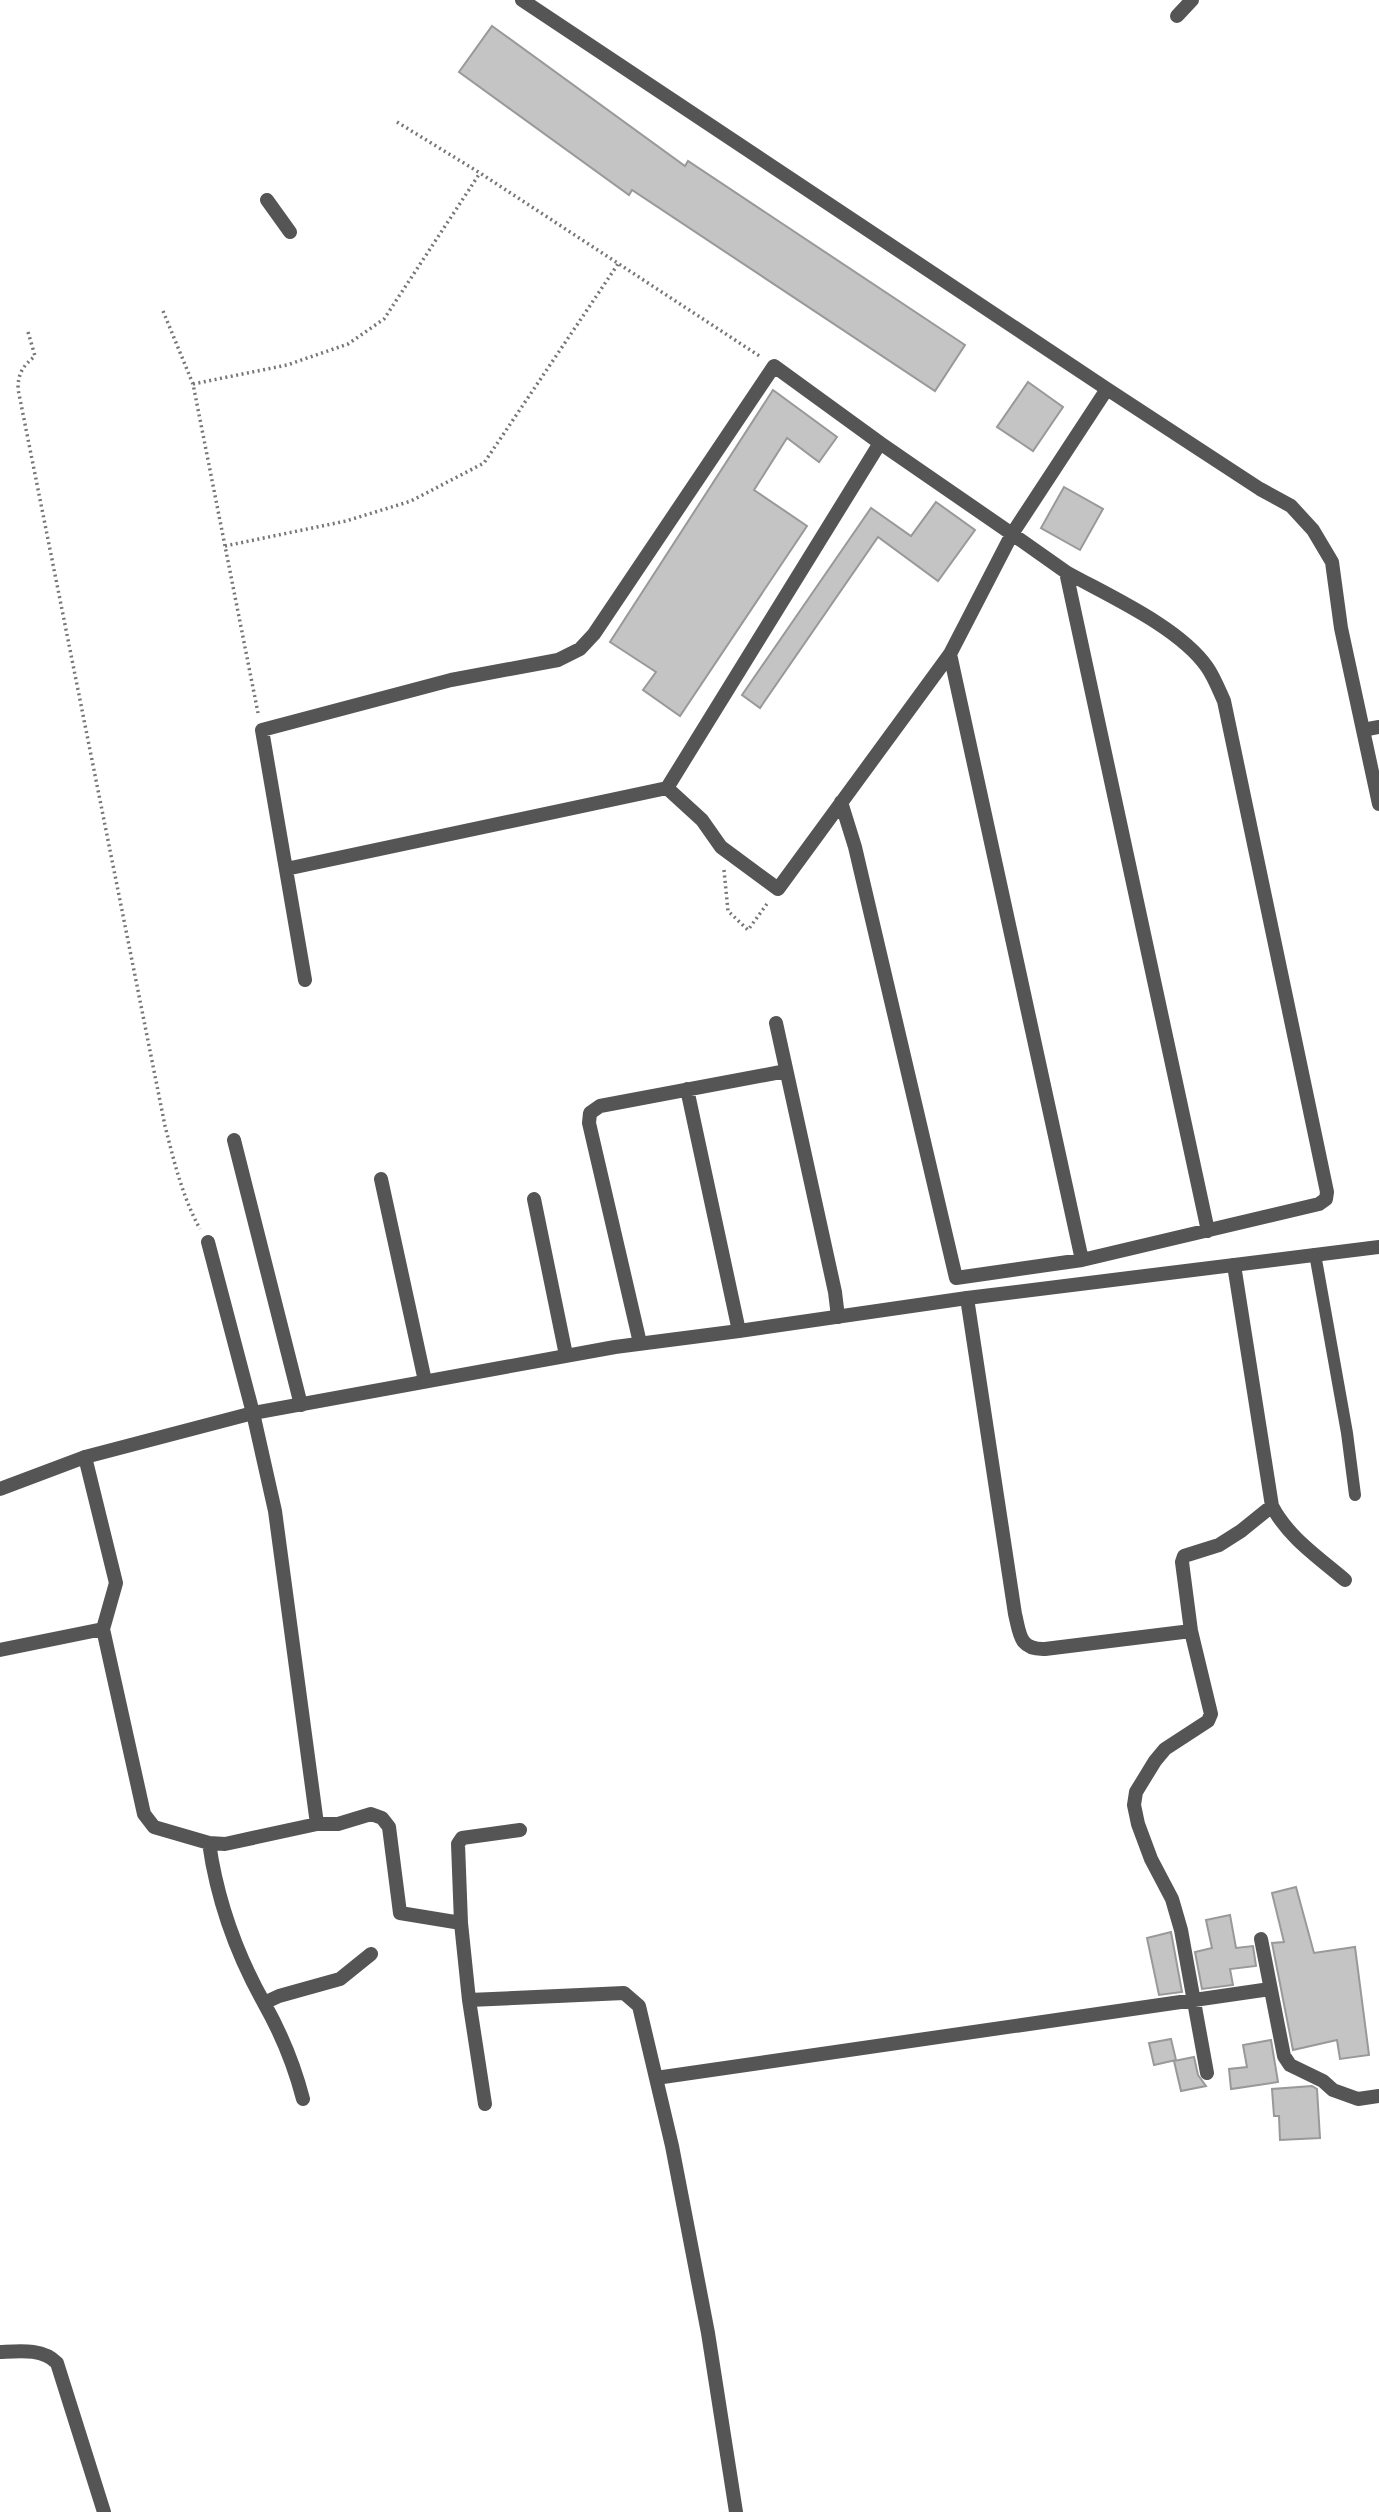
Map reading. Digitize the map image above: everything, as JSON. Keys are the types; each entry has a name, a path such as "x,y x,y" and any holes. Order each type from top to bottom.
{"street":[{"path":"522,0 1107,389 1260,489 1291,506 1313,530 1332,562 1341,628 1379,804"},
{"path":"1180,0 1177,16 1192,0"},
{"path":"267,200 290,232"},
{"path":"305,980 262,730 451,680 558,660 580,649 594,634 774,366 1066,572 1163,627 1191,648 1208,667 1224,701 1327,1192 1326,1199 1319,1204 1082,1260 956,1278 855,847 841,802"},
{"path":"667,788 702,820 722,847 778,889 950,654 1012,534 1107,389"},
{"path":"286,869 667,788 880,443"},
{"path":"1066,572 1208,1231"},
{"path":"950,654 1082,1260"},
{"path":"1363,730 1379,727"},
{"path":"776,1023 835,1292 838,1317"},
{"path":"640,1343 589,1123 590,1112 600,1106 786,1071"},
{"path":"687,1089 739,1331"},
{"path":"234,1140 301,1405"},
{"path":"381,1179 425,1381"},
{"path":"534,1199 566,1355"},
{"path":"208,1242 253,1413 275,1511 317,1824"},
{"path":"0,1489 85,1457 253,1413 566,1355 967,1298 1379,1247"},
{"path":"1234,1265 1272,1506 1281,1523 1345,1580"},
{"path":"967,1298 1015,1614 1026,1645 1034,1649 1191,1630"},
{"path":"85,1457 116,1584 103,1629 144,1814 155,1827 209,1843 225,1844 317,1824 338,1824 371,1814 382,1818 389,1827 400,1913 461,1923"},
{"path":"1207,2073 1181,1930 1172,1899 1151,1859 1134,1805 1136,1792 1155,1761 1166,1749 1208,1721 1211,1714 1191,1630 1182,1563 1184,1556 1219,1545 1272,1506"},
{"path":"0,1650 103,1629"},
{"path":"485,2104 469,2000 461,1923 458,1844 463,1838 520,1830"},
{"path":"209,1843 217,1888 232,1934 284,2039 303,2099"},
{"path":"1261,1939 1284,2056 1290,2065 1323,2081 1333,2090 1358,2099 1379,2096"},
{"path":"264,2003 279,1996 340,1979 371,1954"},
{"path":"656,2078 1270,1989"},
{"path":"469,2000 624,1993 639,2006 672,2146 708,2333 736,2512"},
{"path":"0,2353 46,2354 57,2363 104,2512"}],"lane":[{"path":"1315,1254 1347,1433 1355,1495"}],"path":[{"path":"397,122 480,173 774,366"},
{"path":"193,384 287,365 348,344 384,319 480,173"},
{"path":"225,546 346,521 411,501 484,463 618,264"},
{"path":"163,311 193,384 262,730"},
{"path":"27,332 35,356 22,367 18,389 165,1126 175,1170 190,1210 208,1242"},
{"path":"722,847 728,911 748,930 778,889"}],"building":[{"path":"492,26 685,166 688,161 965,345 935,391 632,190 629,195 459,72"},
{"path":"1028,382 1063,407 1033,451 997,427"},
{"path":"773,390 837,437 819,462 787,438 754,490 807,526 680,716 643,690 656,672 610,642"},
{"path":"1064,487 1103,509 1080,550 1041,528"},
{"path":"936,502 975,530 938,581 878,537 760,708 742,695 871,508 911,536"},
{"path":"1296,1887 1314,1953 1355,1947 1369,2055 1340,2059 1337,2040 1293,2050 1272,1943 1284,1942 1272,1893"},
{"path":"1230,1915 1236,1948 1253,1946 1256,1966 1230,1969 1233,1985 1202,1989 1195,1952 1212,1948 1206,1920"},
{"path":"1171,1932 1182,1992 1159,1995 1147,1938"},
{"path":"1171,2039 1176,2060 1154,2065 1149,2043"},
{"path":"1271,2040 1278,2082 1231,2089 1229,2069 1247,2067 1243,2045"},
{"path":"1194,2057 1198,2075 1206,2086 1181,2091 1174,2061"},
{"path":"1312,2086 1317,2089 1320,2138 1280,2140 1279,2116 1274,2116 1272,2089"}]}
